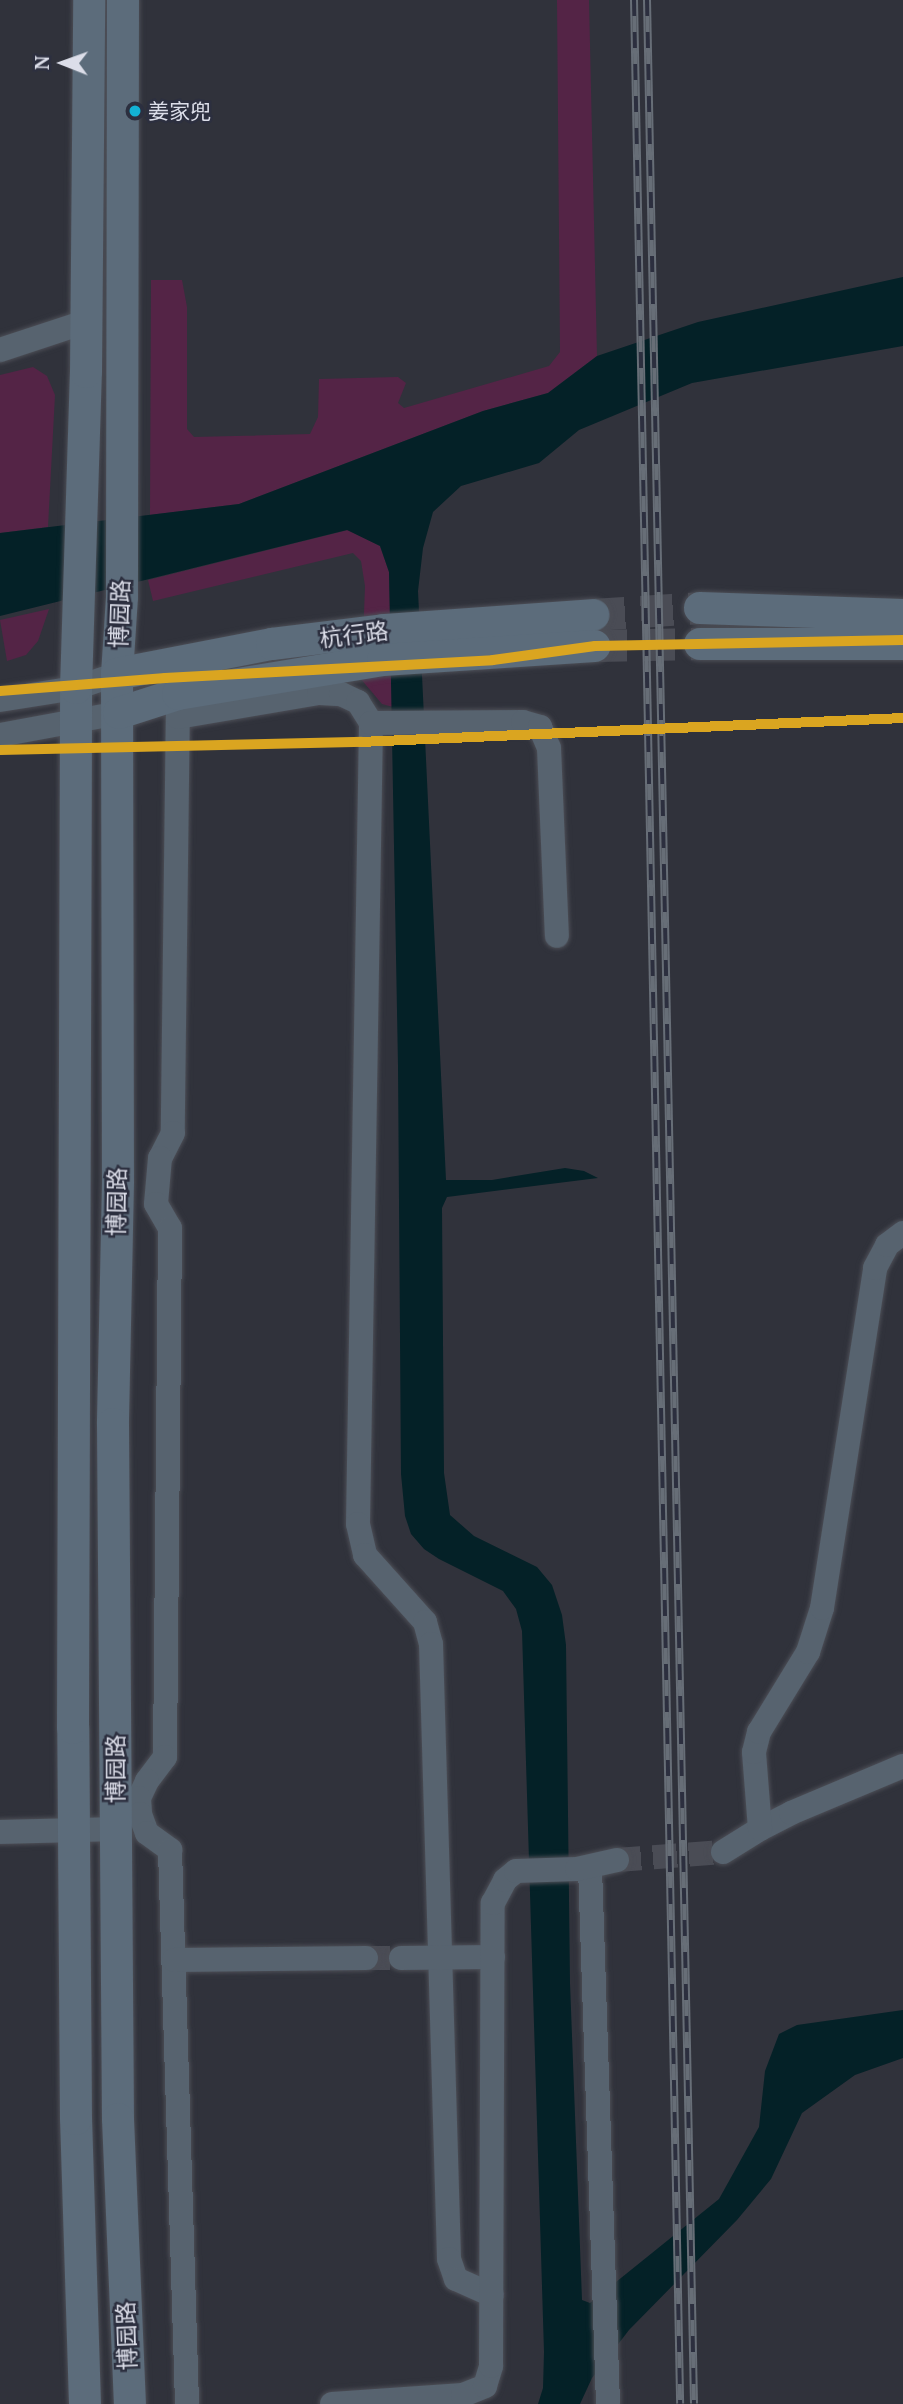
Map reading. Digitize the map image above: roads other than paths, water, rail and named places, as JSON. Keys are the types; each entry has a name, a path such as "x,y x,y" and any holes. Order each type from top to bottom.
{"main road":[{"name":"博园路","path":"85,2404 76,2119 74,1829 76,688 80,608 89,0"},
{"name":"博园路","path":"123,0 122,597 117,674 118,1182 113,1424 124,1810 118,2119 130,2404"},
{"path":"700,608 903,615"},
{"name":"杭行路","path":"117,674 272,644 384,645 594,631"},
{"path":"700,643 903,644"},
{"name":"杭行路","path":"118,713 178,705 384,645"}],"street":[{"path":"0,350 85,322"},
{"path":"0,700 76,688 117,674"},
{"path":"0,1832 74,1829 124,1810 165,1758 170,1228 156,1203 156,1180 160,1158 173,1133 178,705 319,693 341,694 358,702 380,723 523,722 540,727 549,748 557,936"},
{"path":"0,735 118,713"},
{"path":"380,723 358,1524 365,1555 425,1622 430,1644 449,2259 456,2278 492,2295"},
{"path":"118,1182 156,1180"},
{"path":"760,1829 754,1752 759,1732 808,1652 822,1608 875,1268 887,1245 903,1233"},
{"path":"723,1852 791,1813 903,1766"},
{"path":"124,1810 140,1814 147,1833 170,1850 187,2404"},
{"path":"332,2404 463,2395 485,2386 491,2366 493,1903 505,1880 516,1871 584,1868 617,1860"},
{"path":"584,1868 608,2404"},
{"path":"401,1958 493,1957"},
{"path":"174,1960 366,1958"}],"water":[{"path":"903,277 903,346 692,383 579,430 539,463 461,486 433,512 423,548 418,591 446,1180 492,1180 565,1168 584,1171 598,1178 447,1197 442,1208 444,1473 450,1515 474,1536 537,1567 552,1585 562,1615 566,1645 570,1983 582,2300 590,2303 719,2199 759,2127 765,2071 779,2034 797,2025 903,2010 903,2058 855,2075 802,2113 771,2179 737,2220 629,2330 592,2378 580,2404 538,2404 543,2388 544,2352 522,1631 516,1609 503,1591 439,1559 424,1549 411,1534 405,1516 401,1474 398,1066 389,572 380,546 347,530 0,616 0,533 239,504 483,411 548,393 597,356 698,322"}],"tunnel":[{"path":"593,615 700,608"},
{"path":"595,646 700,644"},
{"path":"617,1860 723,1852"},
{"path":"366,1958 401,1958"}],"railway":[{"path":"634,0 680,2404"},
{"path":"647,0 694,2404"}],"place":[{"name":"姜家兜","path":"135,111"}]}
